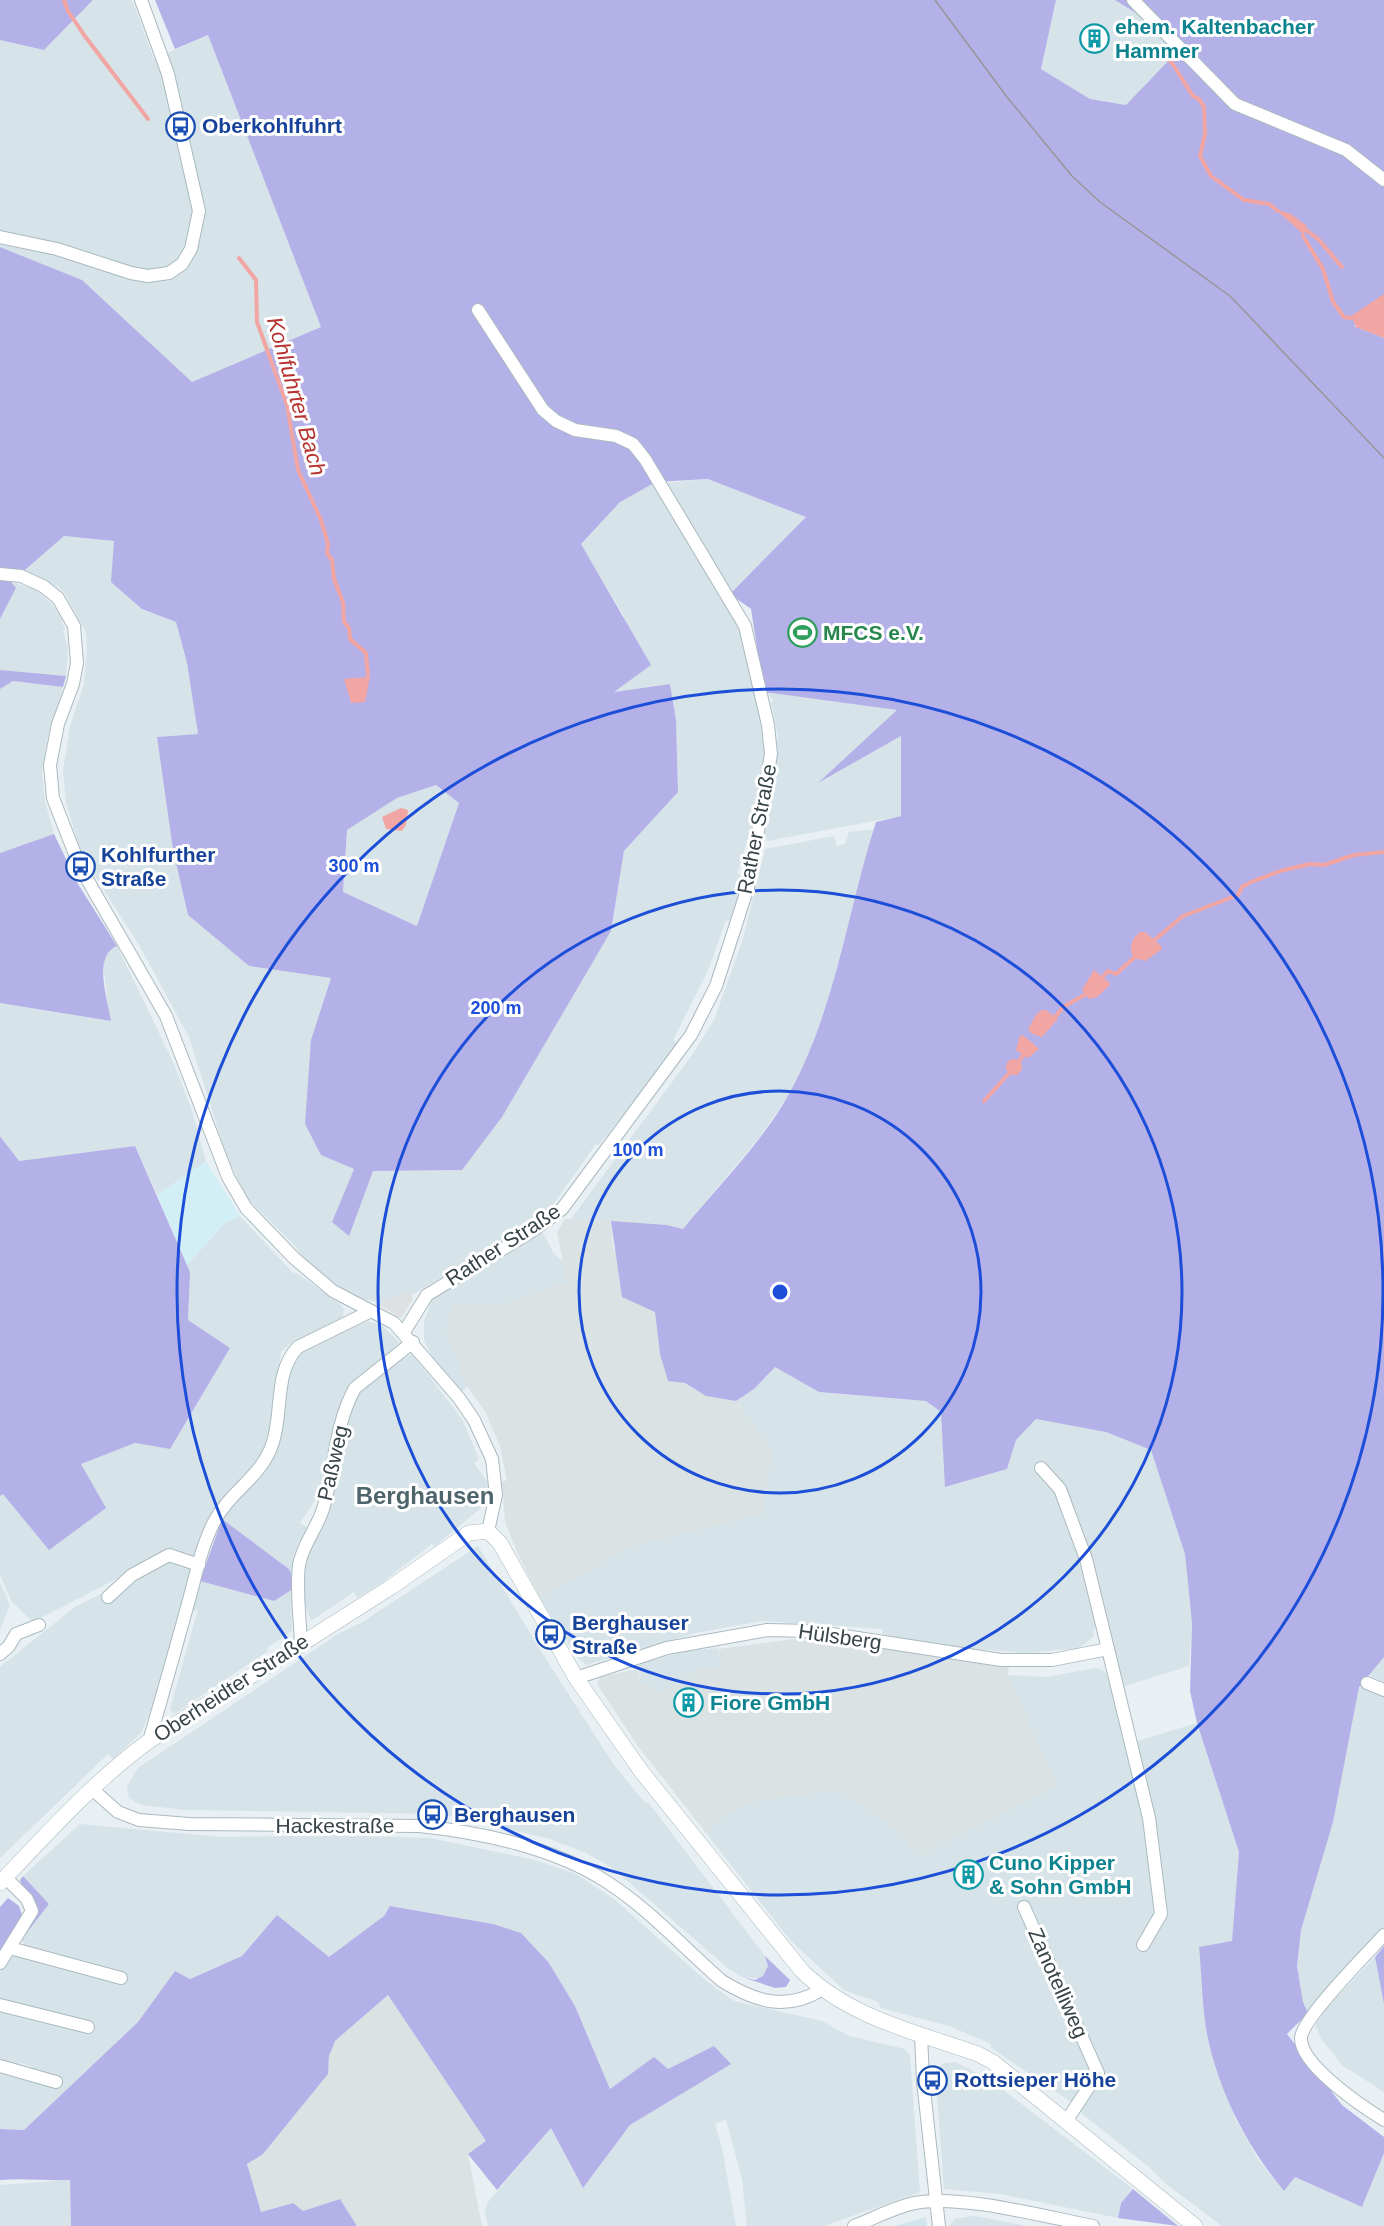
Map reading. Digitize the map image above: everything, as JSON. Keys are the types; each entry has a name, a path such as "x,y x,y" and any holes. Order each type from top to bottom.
{"street":[{"path":"0,237 57,249 131,273 148,276 169,273 182,264 192,249 199,211 168,75 141,0"},
{"path":"1132,0 1235,104 1346,150 1384,180"},
{"name":"Rather Straße","path":"404,1332 427,1295 532,1232 562,1209 691,1035 716,986 749,884 771,754 768,725 745,626 645,459 633,444 615,436 575,430 556,421 543,410 478,310"},
{"path":"0,574 21,576 43,586 58,598 74,626 77,663 73,684 58,724 50,765 53,798 80,867 166,1016 228,1177 246,1208 294,1258 333,1291 383,1316 404,1332 459,1398 474,1420 492,1459 496,1495 488,1531 500,1543 576,1678 678,1818 802,1971 821,1990 858,2012 993,2062 1196,2226"},
{"path":"149,1741 199,1565 214,1521 234,1494 251,1480 273,1443 284,1369 289,1356 298,1347 371,1311"},
{"name":"Paßweg","path":"301,1644 299,1564 322,1513 332,1482 339,1432 349,1399 355,1388 413,1342"},
{"path":"1041,1468 1060,1489 1086,1559 1149,1818 1161,1914 1143,1945"},
{"name":"Oberheidter Straße","path":"3,1880 92,1789 124,1759 149,1741 469,1533 488,1531"},
{"path":"108,1598 132,1575 169,1555 199,1565"},
{"path":"0,1654 9,1646 16,1634 39,1625"},
{"name":"Hülsberg","path":"576,1678 667,1648 767,1629 812,1630 1001,1660 1052,1660 1108,1649"},
{"path":"1367,1683 1384,1690"},
{"name":"Hackestraße","path":"92,1789 118,1812 138,1820 189,1824 419,1826 441,1828 537,1850 577,1864 609,1883 636,1903 722,1981 735,1989 782,2003 804,2000 821,1990"},
{"path":"0,1963 32,1911 27,1899 3,1880"},
{"name":"Zanotelliweg","path":"1024,1907 1098,2073 1067,2120"},
{"path":"1384,1935 1322,2004 1305,2026 1301,2041 1307,2054 1340,2090 1384,2120"},
{"path":"10,1948 121,1978"},
{"path":"0,2005 88,2026"},
{"path":"921,2034 923,2081 939,2226"},
{"path":"0,2066 56,2082"},
{"path":"854,2226 914,2203 935,2201 980,2205 1093,2226"}],"shaded area":[{"path":"0,0 93,0 44,50 0,40"},
{"path":"93,0 132,0 154,59 208,35 321,327 192,382 82,280 0,247 0,40 44,50"},
{"path":"155,0 1056,0 1041,69 1090,99 1126,105 1175,54 1144,18 1115,0 1384,0 1384,294 1354,326 1384,338 1384,1657 1359,1687 1333,1822 1301,1930 1297,1966 1303,2002 1308,2013 1287,2034 1342,2105 1384,2137 1384,2153 1362,2207 1295,2177 1284,2191 1258,2156 1237,2120 1213,2060 1204,2016 1199,1947 1232,1941 1239,1852 1197,1723 1190,1691 1192,1623 1185,1554 1151,1450 1106,1432 1036,1419 1016,1440 1007,1469 945,1487 941,1412 926,1401 819,1392 775,1367 754,1389 736,1401 706,1396 685,1383 668,1381 660,1354 655,1312 622,1297 611,1221 667,1225 683,1229 767,1128 790,1092 819,1027 876,822 901,816 901,736 818,783 897,710 764,692 751,609 730,594 806,517 708,479 656,482 620,502 581,544 651,665 614,692 670,684 676,720 678,792 624,851 611,931 502,1117 462,1170 373,1171 349,1236 332,1222 354,1169 321,1155 305,1124 311,1040 331,978 249,966 188,915 173,850 157,737 198,734 187,663 176,622 142,609 111,582 114,541 64,536 11,582 16,588 0,619 0,247 82,280 192,382 321,327 208,35 175,49","holes":["436,785 459,803 417,926 343,892 347,830 397,798"]},
{"path":"1056,0 1115,0 1144,18 1175,54 1127,105 1090,99 1041,69"},
{"path":"1275,209 1291,214 1307,226 1304,235"},
{"path":"1384,294 1384,338 1356,327 1351,316"},
{"path":"708,479 806,517 730,594 663,483"},
{"path":"656,482 743,625 767,739 764,772 760,772 754,817 737,874 744,876 733,918 725,922 708,971 673,1040 677,1042 665,1062 598,1146 596,1144 548,1212 401,1302 377,1302 362,1299 333,1284 307,1263 295,1246 248,1199 227,1157 189,1037 139,945 82,856 66,803 63,771 70,726 84,684 86,633 66,595 59,587 21,573 63,536 114,541 142,609 176,622 187,663 198,734 157,737 173,850 188,915 249,966 331,978 311,1040 321,1155 354,1169 332,1222 373,1171 462,1170 611,932 624,851 678,792 676,720 670,684 612,692 624,616 580,544 620,502"},
{"path":"11,582 34,589 51,603 59,614 65,629 63,631 68,648 66,676 0,670 0,619 16,588"},
{"path":"0,670 66,676 63,687 13,681 0,689"},
{"path":"370,677 365,702 351,703 344,679"},
{"path":"13,681 63,687 47,740 42,774 45,801 54,834 0,853 0,689"},
{"path":"764,692 898,710 822,781 901,736 901,816 767,841 762,833 778,737 771,702 774,700"},
{"path":"436,785 459,803 418,926 343,892 347,830 397,798"},
{"path":"401,808 408,810 406,825 402,831 386,829 382,817"},
{"path":"874,829 827,1004 810,1051 789,1094 762,1134 683,1229 667,1225 571,1219 692,1055 714,1020 743,939 765,849 834,836 837,846 845,844 849,832"},
{"path":"54,834 78,884 117,946 109,951 103,969 111,1021 0,1003 0,853"},
{"path":"1140,932 1145,932 1162,949 1145,961 1134,958 1131,951 1134,938"},
{"path":"117,946 174,1064 192,1111 206,1161 157,1195 135,1146 18,1161 0,1135 0,1003 110,1021 103,962 110,949"},
{"path":"1094,970 1110,983 1097,997 1089,999 1082,990"},
{"path":"1041,1010 1046,1010 1058,1019 1042,1037 1028,1030"},
{"path":"1023,1035 1039,1049 1028,1058 1016,1050 1020,1036"},
{"path":"1014,1059 1022,1067 1014,1075 1006,1067"},
{"path":"0,1136 19,1161 135,1146 190,1272 188,1320 230,1348 170,1449 135,1443 81,1464 106,1508 49,1550 3,1494 0,1496"},
{"path":"206,1161 240,1216 226,1222 187,1265 157,1195"},
{"path":"240,1216 294,1274 295,1272 340,1304 344,1309 343,1316 339,1322 290,1344 281,1352 271,1435 254,1471 195,1561 166,1553 33,1622 12,1602 0,1575 0,1496 3,1494 50,1549 81,1464 135,1443 170,1449 230,1348 188,1320 190,1272 187,1265 226,1222"},
{"path":"565,1219 611,1221 613,1248 655,1312 660,1354 685,1383 706,1396 736,1401 772,1450 763,1514 630,1547 540,1598 505,1522 502,1482 507,1480 500,1446 485,1411 467,1386 446,1330 453,1305 509,1303 567,1282 557,1232"},
{"path":"542,1231 554,1254 563,1261 567,1282 509,1303 453,1305 446,1330 467,1386 460,1394 435,1362 424,1341 424,1321 433,1298"},
{"path":"409,1292 413,1299 401,1318 378,1304"},
{"path":"368,1321 382,1325 401,1344 357,1379 330,1456 320,1493 300,1523 307,1527 293,1556 296,1591 291,1594 292,1631 267,1648 268,1651 174,1714 170,1709 198,1609 192,1612 200,1581 274,1601 289,1569 222,1519 233,1502 262,1475 272,1458 289,1362 305,1348"},
{"path":"412,1354 462,1419 479,1459 474,1463 488,1483 488,1502 434,1547 432,1544 380,1584 357,1598 354,1592 311,1621 305,1604 304,1560 357,1393 393,1364"},
{"path":"775,1366 819,1392 926,1401 941,1412 946,1487 1007,1469 1016,1440 1036,1419 1106,1432 1151,1450 1185,1554 1192,1623 1189,1666 1122,1687 1096,1621 1093,1637 1079,1648 1028,1653 939,1646 882,1634 883,1629 762,1621 695,1633 586,1665 577,1657 540,1598 630,1547 763,1514 772,1450 736,1401 754,1389"},
{"path":"222,1519 289,1569 296,1587 274,1601 200,1581"},
{"path":"478,1546 542,1653 614,1765 646,1804 648,1802 765,1956 768,1961 767,1972 760,1978 742,1977 729,1969 611,1867 584,1852 547,1838 439,1814 185,1810 141,1805 129,1798 127,1786 138,1768 338,1634 361,1623"},
{"path":"167,1560 182,1563 194,1571 162,1685 141,1733 113,1759 108,1754 0,1858 0,1667 75,1607"},
{"path":"0,1582 10,1605 0,1630"},
{"path":"801,1638 1009,1664 1008,1675 1057,1786 918,1857 898,1831 840,1790 757,1801 727,1813 706,1833 638,1746 597,1684 600,1677 637,1669 640,1681 663,1693 701,1668 720,1666 719,1649"},
{"path":"718,1648 721,1666 701,1668 663,1693 640,1681 638,1664 687,1651"},
{"path":"1384,1657 1384,1682 1367,1674"},
{"path":"1095,1668 1103,1670 1108,1677 1124,1745 1197,1723 1239,1852 1232,1942 1199,1947 1208,2039 1236,2120 1258,2159 1284,2191 1295,2177 1362,2207 1384,2153 1384,2226 1222,2226 1166,2184 1150,2168 1070,2104 1071,2102 990,2047 991,2044 949,2026 881,2008 878,2002 844,1990 790,1940 706,1833 727,1813 757,1801 840,1790 898,1831 918,1857 1056,1786 1008,1675 1047,1677"},
{"path":"1360,1685 1384,1695 1384,1928 1329,1985 1308,2012 1303,2002 1297,1966 1301,1930"},
{"path":"80,1824 221,1837 330,1835 430,1838 535,1860 576,1874 614,1899 705,1980 734,2001 822,2021 849,2036 905,2049 910,2055 920,2192 824,2226 747,2226 742,2180 726,2119 715,2124 722,2148 736,2226 488,2226 485,2211 488,2202 551,2128 583,2188 630,2125 730,2064 714,2047 668,2069 654,2058 610,2089 575,2006 549,1963 493,1924 391,1906 384,1916 329,1958 277,1915 242,1956 190,1979 175,1971 138,2022 24,2130 0,2129 0,2070 53,2083 58,2076 31,2069 31,2066 21,2063 19,2066 0,2061 0,1972 12,1955 87,1964 87,1961 70,1957 69,1960 25,1946 22,1939 49,1904 23,1876"},
{"path":"23,1876 49,1904 25,1935 38,1911 35,1902 22,1885 20,1880"},
{"path":"8,1898 19,1906 22,1915 19,1925 0,1954 0,1907"},
{"path":"390,1906 493,1924 521,1933 549,1963 575,2006 610,2089 654,2057 668,2069 714,2046 731,2064 630,2125 583,2188 551,2128 497,2190 468,2154 486,2141 388,1995 335,2041 329,2056 328,2074 263,2154 247,2164 261,2212 293,2203 303,2211 340,2199 357,2226 71,2226 70,2180 0,2180 0,2129 24,2130 138,2022 175,1971 190,1979 242,1956 277,1915 329,1957 384,1916"},
{"path":"1384,1946 1384,2004 1375,1957"},
{"path":"765,1956 790,1980 786,1987 775,1988 742,1977 755,1980 763,1976 768,1966"},
{"path":"1375,1957 1384,2004 1384,2092 1343,2066 1322,2040 1315,2026 1325,2009"},
{"path":"388,1995 487,2141 468,2154 482,2226 357,2226 340,2199 303,2211 293,2203 260,2212 247,2164 263,2154 328,2074 329,2056 335,2041"},
{"path":"955,2062 989,2079 1133,2189 1121,2203 1118,2218 1000,2194 944,2189 935,2069 945,2063"},
{"path":"70,2180 71,2226 0,2226 0,2185"},
{"path":"1133,2189 1178,2226 1118,2218 1121,2203"},
{"path":"972,2216 1028,2226 949,2226 955,2219"},
{"path":"926,2217 927,2226 895,2226"}],"waterway":[{"name":"Kohlfuhrter Bach","path":"64,0 68,11 84,35 148,119"},
{"path":"1150,50 1164,56 1172,63 1193,96 1199,99 1204,107 1205,134 1200,156 1211,176 1244,200 1269,204 1278,211"},
{"path":"1302,227 1318,239 1342,267"},
{"path":"1303,236 1323,269 1333,302 1344,317 1351,318"},
{"name":"Kohlfuhrter Bach","path":"239,258 256,280 257,322 287,405 298,470 321,520 328,544 327,553 332,560 334,579 343,602 344,622 349,628 350,639 366,653 368,677"},
{"path":"1152,942 1183,916 1238,895 1242,887 1251,882 1280,871 1310,864 1324,865 1354,855 1384,852"},
{"path":"1100,980 1108,971 1116,974 1137,955"},
{"path":"1053,1020 1063,1007 1088,993"},
{"path":"1017,1064 1026,1051"},
{"path":"984,1101 1012,1070"}],"tram line":[{"path":"935,0 1007,97 1072,176 1100,202 1230,296 1384,458"}],"place":[{"name":"ehem. Kaltenbacher Hammer","path":"1094,39"},
{"name":"Oberkohlfuhrt","path":"181,126"},
{"name":"MFCS e.V.","path":"802,633"},
{"name":"Kohlfurther Straße","path":"80,867"},
{"name":"Berghauser Straße","path":"551,1635"},
{"name":"Fiore GmbH","path":"689,1703"},
{"name":"Berghausen","path":"433,1815"},
{"name":"Cuno Kipper & Sohn GmbH","path":"968,1875"},
{"name":"Rottsieper Höhe","path":"933,2080"}],"district":[{"name":"Berghausen","path":"425,1496"}]}
